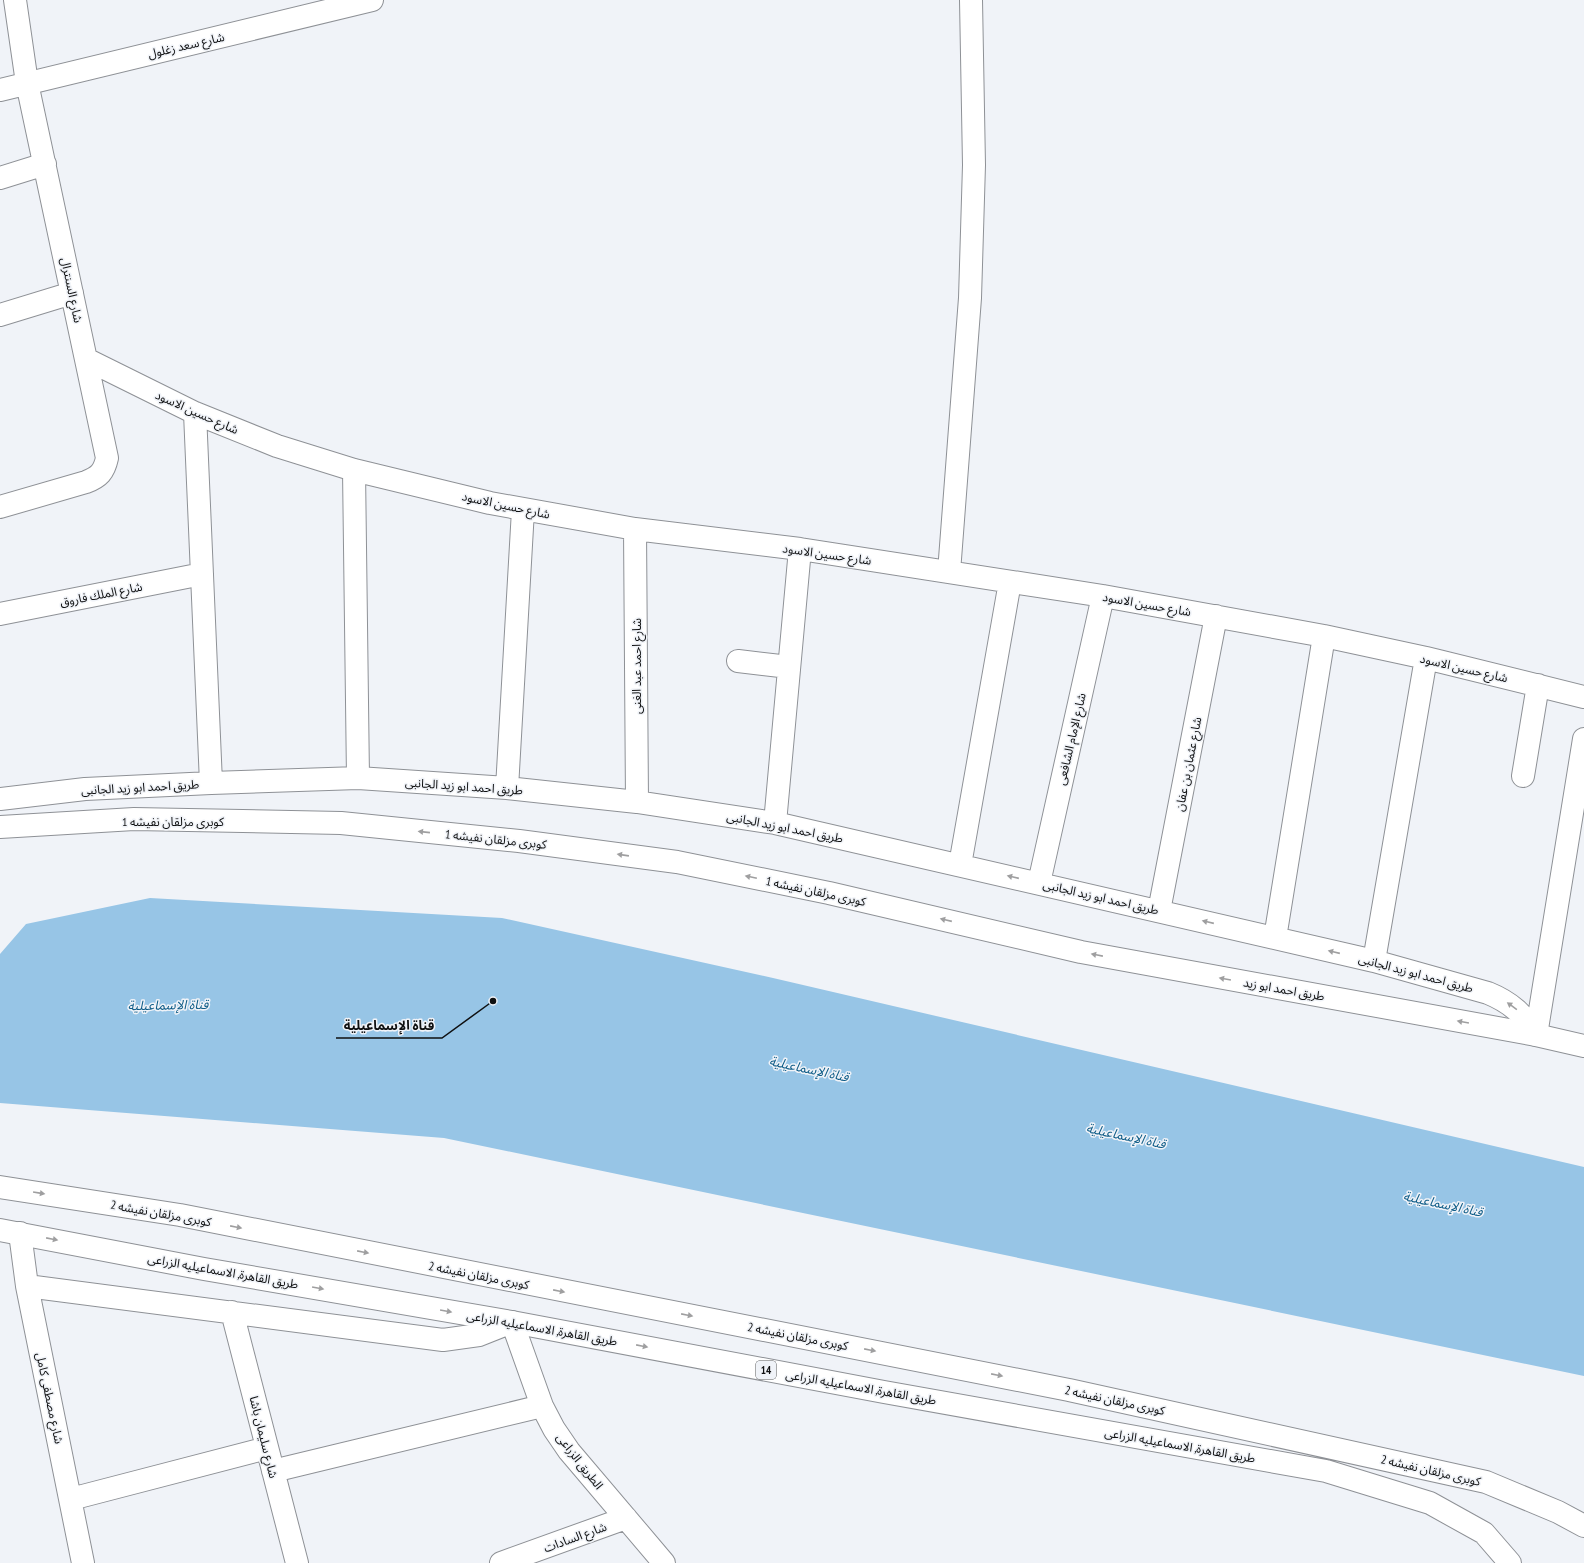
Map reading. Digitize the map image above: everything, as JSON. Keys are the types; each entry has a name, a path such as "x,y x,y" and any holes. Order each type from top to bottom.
{"main road":[{"name":"شارع السنترال","path":"0,507 86,482 98,477 104,469 107,458 27,83 15,0"},
{"name":"شارع سعد زغلول","path":"0,90 372,0"},
{"path":"949,572 970,298 974,165 970,0"},
{"path":"0,178 45,164"},
{"path":"0,315 72,293"},
{"name":"شارع حسين الاسود","path":"86,359 194,413 277,446 354,470 522,510 635,529 800,549 1103,596 1324,636 1426,658 1584,697"},
{"path":"194,413 211,783"},
{"path":"354,470 358,778"},
{"path":"507,788 522,510"},
{"name":"شارع احمد عبد الغنى","path":"635,529 637,802"},
{"path":"774,823 800,549"},
{"name":"شارع الملك فاروق","path":"0,614 202,574"},
{"path":"960,865 1010,582"},
{"name":"شارع الإمام الشافعى","path":"1039,883 1103,596"},
{"name":"شارع عثمان بن عفان","path":"1159,911 1216,616"},
{"path":"1275,938 1324,636"},
{"path":"1374,961 1426,658"},
{"path":"738,661 789,667"},
{"path":"1523,776 1538,685"},
{"path":"1536,1035 1584,739"},
{"name":"طريق احمد ابو زيد الجانبى","path":"0,798 85,790 211,783 358,778 507,788 637,802 774,823 1374,961 1503,999 1517,1009 1528,1021 1536,1035"},
{"name":"كوبرى مزلقان نفيشه 1","path":"0,827 134,819 341,823 519,841 677,862 830,893 984,929"},
{"name":"طريق احمد ابو زيد","path":"984,929 1081,952 1536,1035 1584,1046"},
{"name":"كوبرى مزلقان نفيشه 2","path":"0,1187 180,1215 521,1284 1069,1390 1486,1482 1558,1512 1584,1526"},
{"name":"شارع مصطفى كامل","path":"10,1231 27,1286 83,1563"},
{"name":"طريق القاهرة, الاسماعيليه الزراعى","path":"10,1231 204,1269 512,1322 884,1392 1326,1471 1430,1503 1484,1533 1510,1563"},
{"path":"27,1286 443,1340 479,1335 512,1322"},
{"name":"شارع سليمان باشا","path":"232,1312 298,1563"},
{"name":"الطريق الزراعى","path":"512,1322 542,1406 569,1451 664,1563"},
{"path":"273,1471 542,1406"},
{"path":"71,1499 267,1448"},
{"name":"شارع السادات","path":"501,1563 626,1518"}],"water":[{"path":"150,898 502,918 773,978 1584,1167 1584,1376 444,1138 0,1103 0,954 26,924"}],"place":[{"name":"قناة الإسماعيلية","path":"493,1001"}]}
